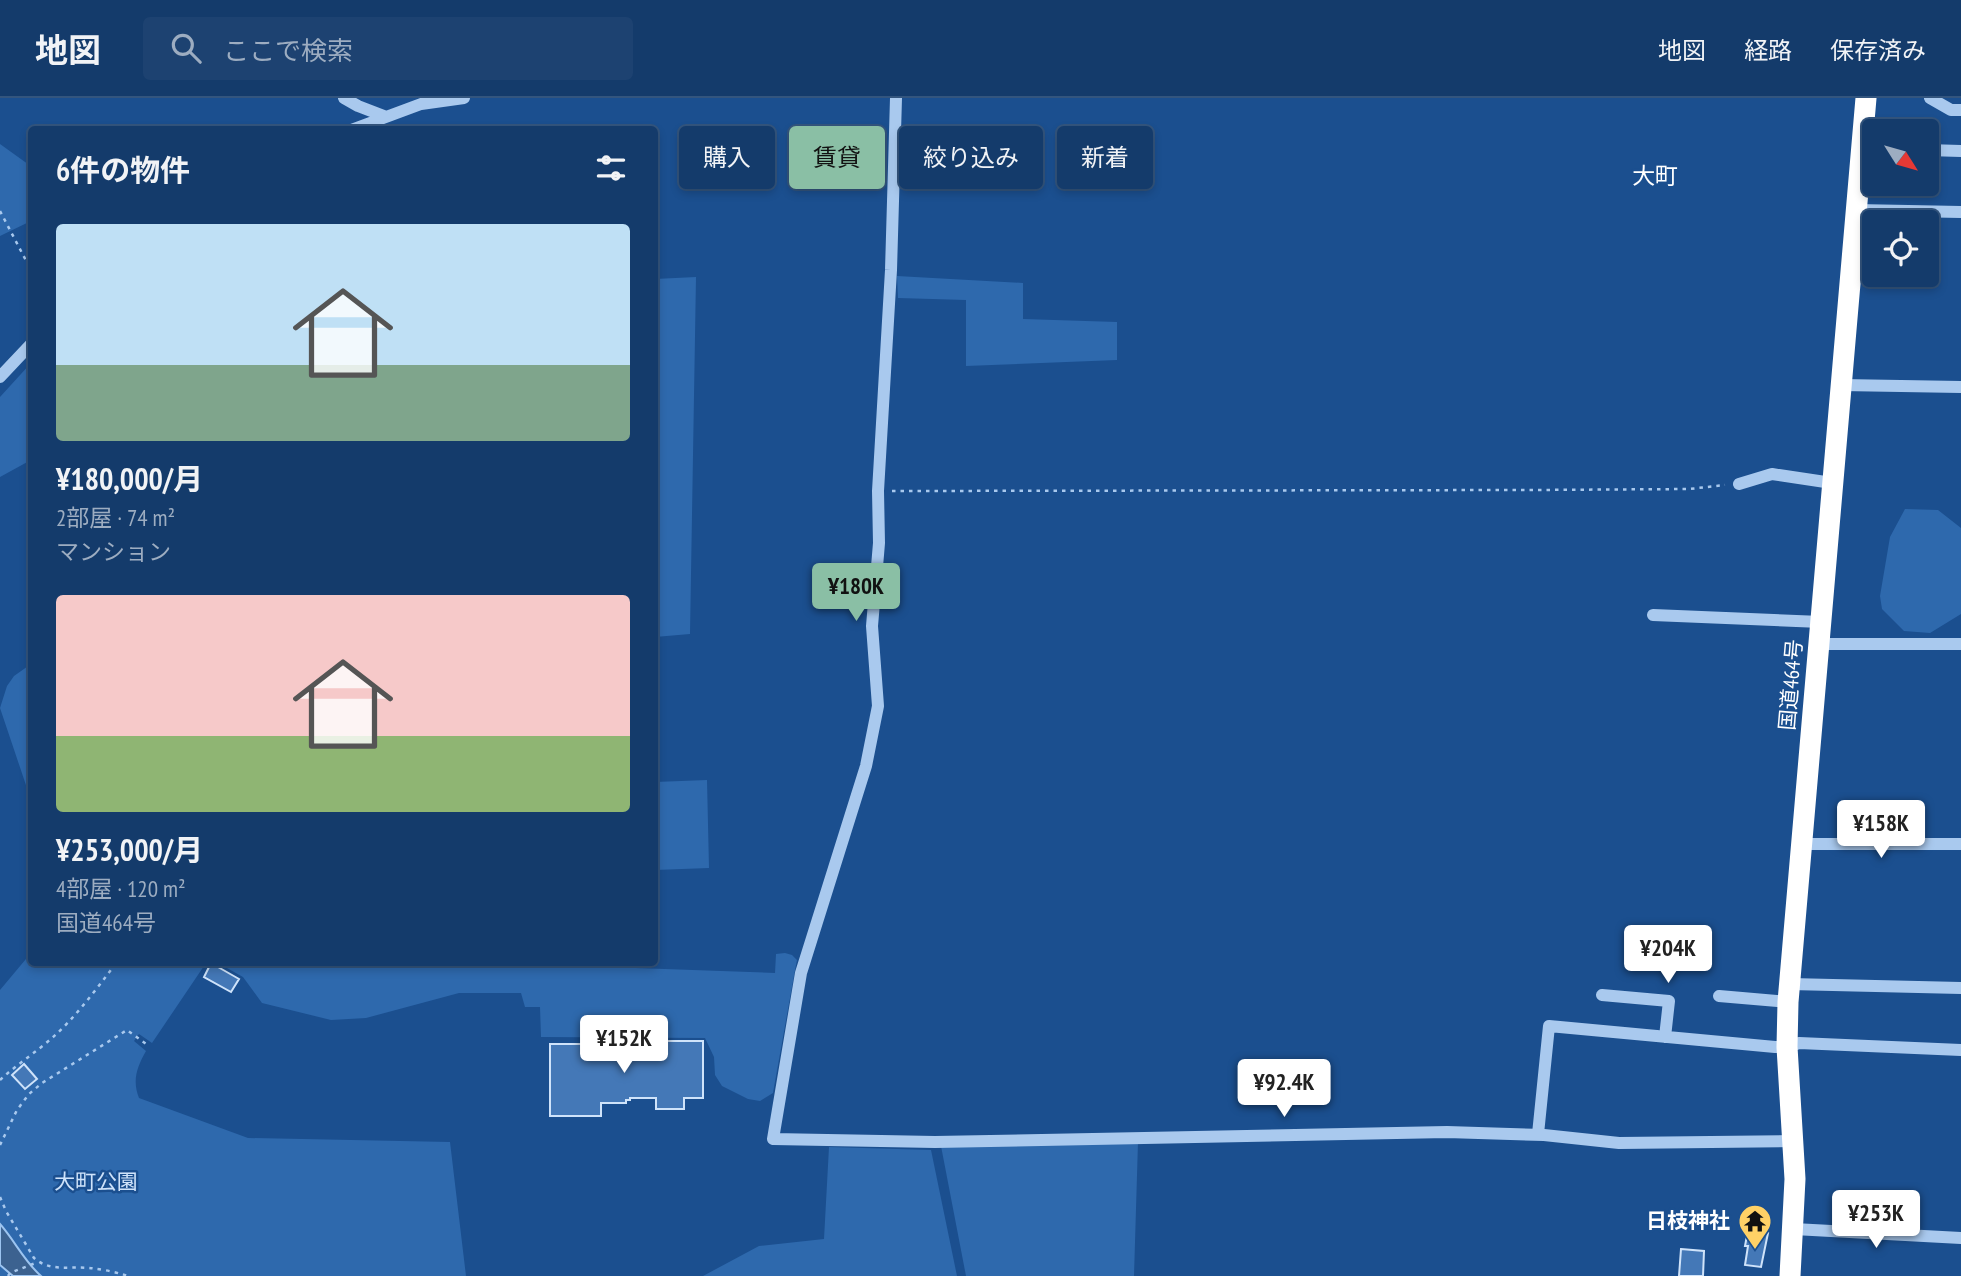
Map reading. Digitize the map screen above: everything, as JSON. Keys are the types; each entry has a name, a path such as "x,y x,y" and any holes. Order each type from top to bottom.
{"highway":[{"name":"国道464号","path":"1867,98 1867,119"},
{"name":"国道464号","path":"1790,1276 1795,1179 1787,1047 1789,993 1856,209 1862,178"}],"street":[{"path":"344,98 384,116"},
{"path":"360,126 421,104 464,98"},
{"path":"897,98 891,270 878,491 879,543 872,626 878,706 866,766 801,973 773,1139 936,1142 1447,1132 1538,1134 1619,1143 1794,1141"},
{"path":"1930,98 1951,110 1961,110"},
{"path":"1939,150 1961,151"},
{"path":"1856,209 1961,212"},
{"path":"0,377 28,347"},
{"path":"1841,385 1961,387"},
{"path":"1739,484 1772,474 1832,483"},
{"path":"1653,615 1821,622"},
{"path":"1819,644 1961,644"},
{"path":"1802,844 1961,844"},
{"path":"1718,996 1961,988"},
{"path":"1602,995 1669,1001 1664,1037"},
{"path":"1538,1134 1549,1026 1787,1047 1798,1043 1961,1050"},
{"path":"1794,1229 1961,1238"}],"path":[{"path":"0,211 28,264"},
{"path":"878,491 1689,489 1739,484"},
{"path":"0,1080 53,1037 114,966"},
{"path":"0,1145 17,1110 42,1083 127,1030 149,1046"},
{"path":"0,1197 38,1262 49,1267 89,1268 128,1276"},
{"path":"8,1276 38,1262"}],"green space":[{"path":"0,144 28,164 28,222 0,236"},
{"path":"897,276 1023,283 1023,319 1117,322 1117,360 966,366 966,300 898,298"},
{"path":"696,277 690,634 658,637 658,279"},
{"path":"28,366 28,462 0,477 0,397"},
{"path":"1905,509 1938,510 1961,528 1961,614 1930,633 1904,631 1882,609 1880,596 1890,537"},
{"path":"28,666 28,791 0,708 7,686 14,676"},
{"path":"707,780 709,868 658,870 658,782"},
{"path":"776,954 792,955 797,960 773,1093 760,1101 748,1099 722,1086 715,1075 714,1057 705,1038 541,1037 540,1007 525,1007 521,993 459,993 366,1018 331,1020 262,1003 243,977 223,966 580,966 775,973"},
{"name":"大町公園","path":"28,957 28,966 204,966 152,1043 139,1034 134,1041 146,1051 137,1074 139,1098 248,1138 450,1142 466,1276 0,1276 0,990"},
{"path":"1138,1142 1134,1276 966,1276 941,1146"},
{"path":"829,1147 931,1150 957,1276 703,1276 759,1246 824,1239"}],"shaded area":[{"path":"0,1224 41,1276 13,1276 0,1265"}],"building":[{"path":"210,966 216,966 239,979 231,992 204,977"},
{"path":"588,1041 703,1041 703,1098 684,1098 684,1109 656,1109 656,1098 630,1098 626,1103 601,1103 601,1116 550,1116 550,1044 588,1044"},
{"path":"24,1064 37,1079 25,1089 12,1075"},
{"path":"1748,1230 1768,1233 1761,1267 1745,1265"},
{"path":"1681,1249 1704,1251 1703,1276 1679,1276"}],"place":[{"name":"日枝神社","path":"1755,1251"}],"district":[{"name":"大町","path":"1655,176"}]}
